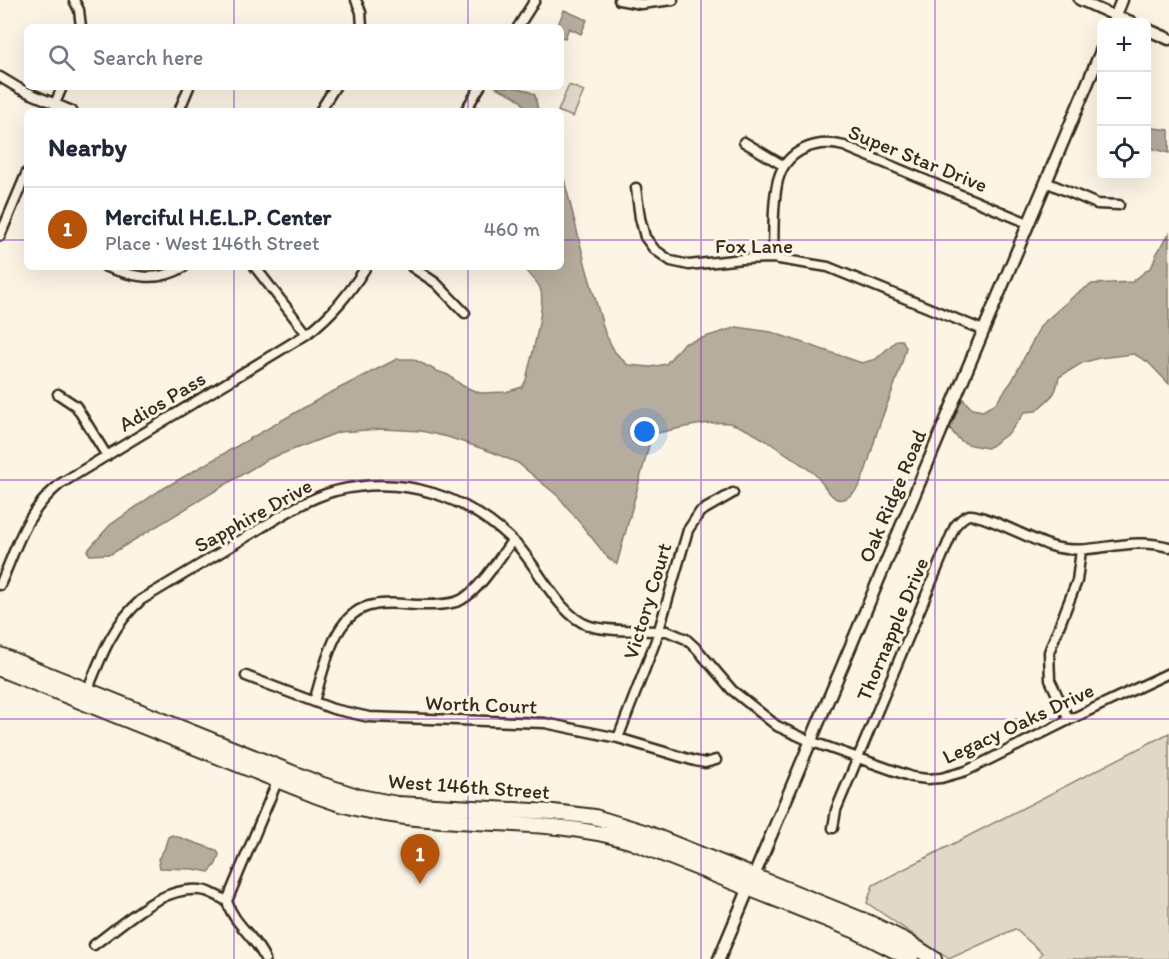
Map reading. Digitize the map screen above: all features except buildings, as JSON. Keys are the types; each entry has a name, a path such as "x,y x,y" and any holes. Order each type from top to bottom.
{"main road":[{"name":"West 146th Street","path":"0,655 85,696 280,775 397,804 554,812 595,817 632,828 865,935 911,959"},
{"name":"West 146th Street","path":"0,669 85,696"},
{"name":"West 146th Street","path":"751,882 870,923 906,941 934,959"}],"street":[{"path":"74,0 79,10 81,24"},
{"path":"356,0 361,12 362,24"},
{"path":"520,24 535,0"},
{"path":"619,0 641,4 673,0"},
{"path":"1079,0 1112,18"},
{"path":"1114,18 1122,0"},
{"path":"1151,31 1169,39"},
{"name":"Oak Ridge Road","path":"719,959 1097,59"},
{"path":"0,77 54,108 61,90"},
{"path":"180,108 188,90"},
{"path":"322,108 333,90"},
{"path":"467,108 478,90"},
{"path":"744,142 784,166 777,188 773,258"},
{"name":"Super Star Drive","path":"784,166 794,154 806,147 826,143 836,144 1028,223"},
{"path":"0,236 3,218 24,178"},
{"path":"1046,182 1097,204 1119,205"},
{"name":"Fox Lane","path":"636,188 645,237 665,258 689,265 773,258 812,264 842,271 982,330"},
{"path":"115,270 136,277 150,278 171,274 178,270"},
{"path":"257,270 308,334"},
{"name":"Adios Pass","path":"0,585 27,521 39,503 60,484 308,334 328,318 348,295 364,270"},
{"path":"416,270 436,284 465,313"},
{"path":"58,394 70,401 81,414 107,456"},
{"name":"Sapphire Drive","path":"85,696 114,629 136,604 295,507 335,492 373,486 396,486 438,494 488,518 535,567 561,604 579,621 595,627 667,631 686,639 732,690 777,726 810,741"},
{"name":"Victory Court","path":"618,738 659,631 688,530 699,512 733,493"},
{"name":"Thornapple Drive","path":"833,828 836,810 955,526 965,517 975,515 1049,546 1081,550"},
{"path":"314,701 335,637 352,613 372,605 442,604 464,598 512,541"},
{"path":"1069,720 1050,680 1048,662 1052,641 1077,581 1081,550 1138,542 1169,547"},
{"name":"Legacy Oaks Drive","path":"810,741 912,777 941,778 966,771 1169,673"},
{"name":"Worth Court","path":"246,676 351,713 385,719 545,723 618,738 695,761 705,763 716,760"},
{"path":"265,959 252,938 232,915 227,901 280,775"},
{"path":"94,945 158,898 176,892 206,891 227,901"}],"shaded area":[{"path":"564,10 587,20 581,34 569,28 565,38 564,24 558,24"},
{"path":"569,85 584,91 573,117 564,113 564,108 559,108"},
{"path":"501,90 530,92 535,95 537,108 526,108 510,94"},
{"path":"1151,128 1169,130 1169,153 1151,148"},
{"path":"564,179 605,333 615,352 628,365 651,367 666,364 683,344 737,327 771,332 862,363 876,359 897,340 902,340 906,347 900,369 859,486 846,498 837,499 815,475 795,459 760,437 729,423 703,424 652,434 617,564 608,558 559,497 518,463 448,437 421,431 382,429 339,432 266,460 111,554 90,555 87,551 110,525 159,491 326,395 397,359 413,359 480,393 506,392 522,387 526,380 537,333 542,296 532,276 525,270 564,270"},
{"path":"1169,234 1169,384 1148,362 1134,354 1099,358 1082,363 1059,377 1051,397 1036,411 1025,412 1010,432 988,448 970,445 957,438 950,428 962,398 972,409 983,411 996,403 1012,381 1041,325 1076,294 1092,284 1132,282 1152,266"},
{"path":"1169,733 1169,959 1038,959 1042,953 1015,929 949,959 867,903 873,885"},
{"path":"172,835 216,850 219,854 215,866 209,872 160,868 158,859 168,837"}],"place":[{"name":"Merciful H.E.L.P. Center","path":"420,884"}]}
